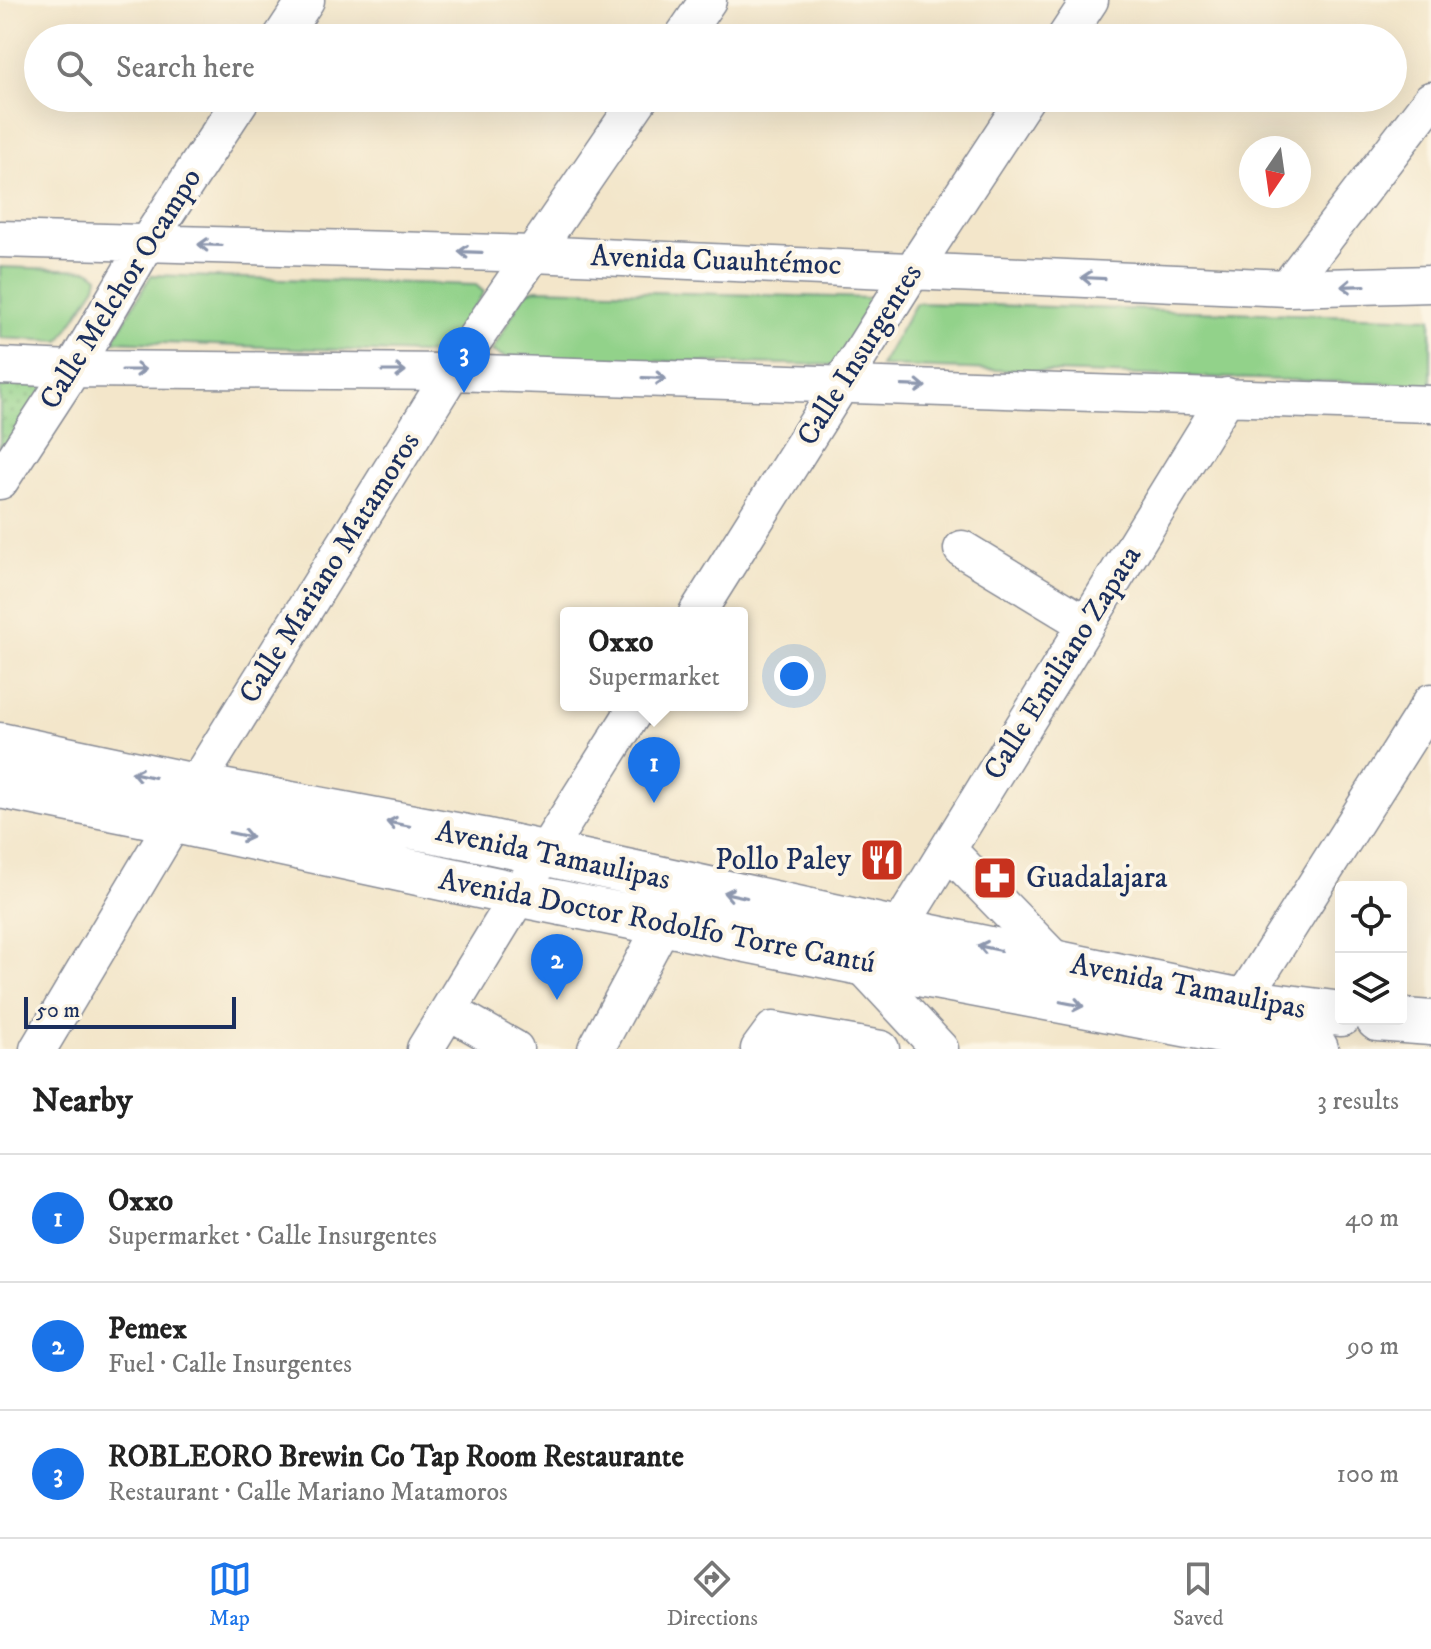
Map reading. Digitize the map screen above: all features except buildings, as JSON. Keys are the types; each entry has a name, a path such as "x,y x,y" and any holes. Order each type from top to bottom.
{"main road":[{"name":"Avenida Tamaulipas","path":"0,745 185,804 483,840 1242,1001 1335,1013"},
{"name":"Avenida Doctor Rodolfo Torre Cantú","path":"0,786 185,804 521,895 1294,1048"},
{"path":"1407,1021 1431,1023"}],"street":[{"path":"290,24 306,0"},
{"path":"692,24 708,0"},
{"path":"1074,24 1088,1"},
{"path":"1287,288 1431,100"},
{"name":"Calle Melchor Ocampo","path":"0,481 73,369 147,243 233,112"},
{"name":"Calle Mariano Matamoros","path":"38,1049 185,804 452,372 630,112"},
{"name":"Calle Insurgentes","path":"701,607 913,270 1017,112"},
{"name":"Avenida Cuauhtémoc","path":"0,239 533,254 1287,288 1431,284"},
{"path":"0,366 452,372 1431,404"},
{"name":"Calle Emiliano Zapata","path":"898,930 1227,396"},
{"path":"962,549 1086,624"},
{"path":"1242,1001 1431,702"},
{"path":"425,1049 634,711"},
{"path":"948,850 1058,963"},
{"path":"596,1049 663,924"},
{"path":"860,963 940,1049"},
{"path":"449,1011 515,1049"},
{"path":"759,1049 773,1030 881,1049"}],"green space":[{"path":"0,267 89,270 98,277 96,286 60,341 0,338"},
{"path":"151,275 476,285 484,292 445,354 113,341"},
{"path":"536,289 870,298 872,303 834,365 506,358 492,351 525,292"},
{"path":"916,303 1431,318 1431,385 880,366"},
{"path":"0,368 73,369 0,481"}],"place":[{"name":"ROBLEORO Brewin Co Tap Room Restaurante","path":"464,393"},
{"name":"Oxxo","path":"654,803"},
{"name":"Pollo Paley","path":"882,860"},
{"name":"Guadalajara","path":"995,878"},
{"name":"Pemex","path":"557,1000"}]}
